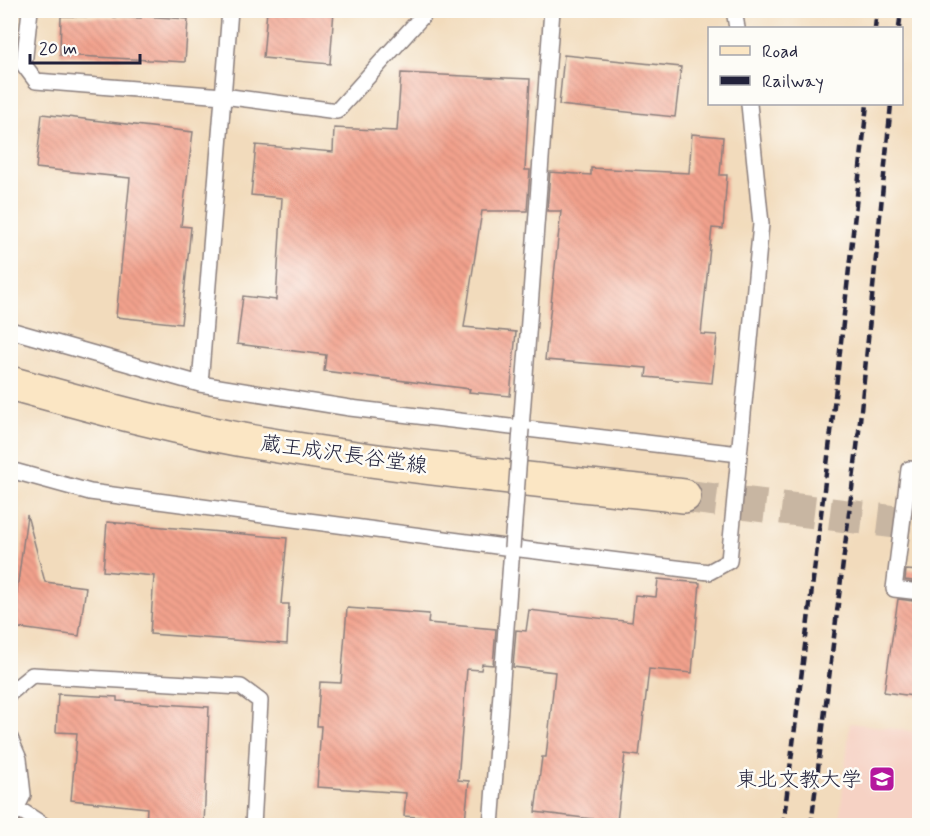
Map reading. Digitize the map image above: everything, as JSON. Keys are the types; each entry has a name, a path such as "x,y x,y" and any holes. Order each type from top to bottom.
{"main road":[{"name":"蔵王成沢長谷堂線","path":"10,383 134,418 271,445 466,472 684,496"}],"lane":[{"path":"30,10 24,65 36,81 223,96 337,111 428,10"},
{"path":"200,384 230,10"},
{"path":"490,825 552,10"},
{"path":"734,10 737,27"},
{"path":"10,470 90,492 709,572 729,561 761,224 749,105"},
{"path":"10,330 200,384 350,408 739,454"},
{"path":"920,470 909,469 894,589 920,592"},
{"path":"10,693 32,675 242,687 260,701 253,825"},
{"path":"10,738 19,759 23,795 14,814 45,825"}],"shaded area":[{"name":"東北文教大学","path":"850,723 919,732 919,825 839,825"}],"building":[{"path":"267,10 334,10 330,64 263,58"},
{"path":"61,16 141,18 141,16 188,19 185,62 60,55"},
{"path":"564,55 681,67 675,117 559,105"},
{"path":"401,73 530,79 525,170 530,170 527,211 482,211 464,327 516,332 510,396 324,371 326,355 237,344 243,296 276,300 282,198 251,195 256,145 333,152 334,128 397,131"},
{"path":"42,114 193,132 181,226 191,227 181,324 116,317 130,178 36,168"},
{"path":"692,134 723,137 720,175 727,175 723,229 712,228 701,334 717,335 712,383 646,377 647,368 545,360 561,211 547,211 550,172 591,175 591,168 689,173"},
{"path":"27,515 45,582 86,587 79,636 12,627"},
{"path":"107,522 287,538 281,604 289,604 287,644 150,634 154,576 103,571"},
{"path":"906,570 920,571 920,582 905,580"},
{"path":"658,579 700,583 692,673 649,669 639,756 625,754 617,822 535,812 542,757 546,757 555,672 513,667 516,630 526,631 529,610 632,622 635,595 656,597"},
{"path":"898,599 920,602 920,697 884,692"},
{"path":"347,608 429,614 428,623 496,629 493,665 482,664 481,670 467,669 458,780 469,781 465,821 404,816 406,793 317,787 321,726 317,726 320,682 341,683"},
{"path":"58,694 117,697 117,701 209,707 204,825 146,825 147,808 71,800 77,733 56,732"}],"tunnel":[{"path":"684,496 920,525"}],"railway":[{"path":"875,27 877,10"},
{"path":"899,27 901,10"},
{"path":"783,826 832,424 867,105"},
{"path":"811,826 859,431 891,105"}],"place":[{"name":"東北文教大学","path":"882,779"}]}
